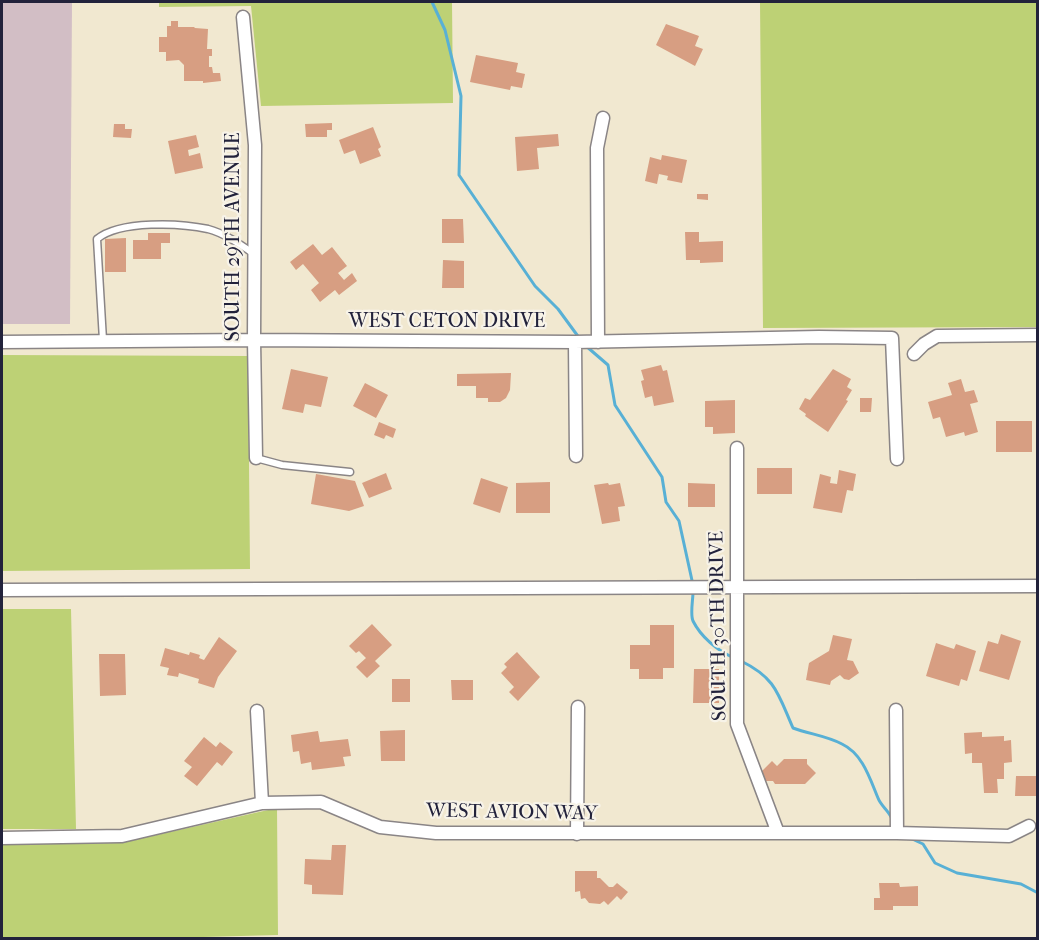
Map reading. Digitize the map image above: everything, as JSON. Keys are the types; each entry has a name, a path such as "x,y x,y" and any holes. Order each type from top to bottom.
{"street":[{"name":"SOUTH 29TH AVENUE","path":"243,16 255,145 256,458"},
{"path":"598,342 597,148 603,118"},
{"path":"914,354 937,336 1038,335"},
{"name":"WEST CETON DRIVE","path":"2,342 254,340 598,342 819,337 892,338 897,459"},
{"path":"575,342 576,456"},
{"name":"SOUTH 30TH DRIVE","path":"737,448 737,724 778,833"},
{"path":"2,590 1038,585"},
{"path":"577,834 578,707"},
{"path":"896,710 897,833"},
{"path":"257,711 262,803"},
{"name":"WEST AVION WAY","path":"2,838 122,836 262,803 321,802 380,827 436,833 897,833 1009,836 1029,826"}],"lane":[{"path":"103,340 97,239 102,235 118,229 141,226 176,225 210,229 255,254"},
{"path":"256,458 282,465 350,472"}],"shaded area":[{"path":"2,2 72,2 70,324 2,324"}],"green space":[{"path":"159,2 452,2 453,103 261,106 251,6 159,7"},
{"path":"760,2 1037,2 1037,327 763,328"},
{"path":"2,355 248,356 250,569 2,571"},
{"path":"2,609 71,609 76,829 2,829"},
{"path":"277,808 278,935 2,938 2,844 121,843"}],"building":[{"path":"171,21 178,21 178,27 208,29 207,49 212,49 212,56 209,56 209,67 212,67 213,73 220,73 221,81 203,83 203,81 184,81 184,65 179,60 166,61 166,52 159,52 159,37 167,37 167,26 171,26"},
{"path":"666,24 699,36 695,46 703,49 695,66 656,45"},
{"path":"476,55 518,63 516,72 525,74 522,88 511,86 510,90 470,82"},
{"path":"332,123 332,130 327,130 327,137 306,137 305,124"},
{"path":"114,124 125,124 125,129 132,129 131,138 113,137"},
{"path":"373,127 381,147 378,149 381,156 360,164 355,150 344,154 339,140"},
{"path":"558,134 559,146 537,148 539,169 517,171 515,137"},
{"path":"196,135 199,147 188,150 189,156 200,153 203,168 175,174 168,141"},
{"path":"662,155 687,160 682,183 667,180 668,176 659,174 657,184 645,181 650,157 661,160"},
{"path":"697,194 708,194 708,200 697,199"},
{"path":"442,219 463,219 464,243 442,243"},
{"path":"685,232 699,232 699,242 723,241 723,262 700,263 700,260 686,260"},
{"path":"148,233 170,233 170,243 161,243 161,259 133,259 133,240 148,240"},
{"path":"126,238 126,272 105,272 105,239"},
{"path":"313,244 322,255 332,247 347,266 338,273 344,280 352,273 357,281 339,295 335,290 320,302 311,290 319,283 303,264 296,270 290,262"},
{"path":"443,260 464,261 464,288 442,288"},
{"path":"661,365 663,371 667,370 674,402 654,406 652,396 645,398 641,370"},
{"path":"291,369 328,377 321,407 305,404 303,413 282,409"},
{"path":"833,369 851,379 847,387 852,390 846,400 848,401 828,432 799,409 805,398 810,400"},
{"path":"511,373 510,390 506,398 500,402 488,402 488,398 476,398 476,386 457,386 457,374"},
{"path":"961,379 965,392 974,390 978,402 970,404 978,432 965,436 964,432 946,437 940,417 933,419 928,402 952,395 948,383"},
{"path":"365,383 388,395 376,418 353,406"},
{"path":"860,398 872,398 871,412 860,412"},
{"path":"735,400 735,433 713,434 713,427 705,427 705,401"},
{"path":"996,421 1032,421 1032,452 996,452"},
{"path":"379,422 396,429 393,438 386,435 384,439 374,435"},
{"path":"757,468 792,468 792,494 757,494"},
{"path":"839,470 856,474 853,491 847,490 842,513 813,508 820,474 831,477 830,483 837,484"},
{"path":"386,473 392,489 369,498 362,483"},
{"path":"316,474 355,481 364,506 349,511 311,504"},
{"path":"481,478 508,487 500,513 473,504"},
{"path":"550,482 550,513 516,513 516,483"},
{"path":"608,483 609,485 620,483 625,506 618,507 620,521 602,524 594,485"},
{"path":"688,483 715,484 715,507 688,507"},
{"path":"372,624 392,645 375,661 380,666 367,678 356,667 366,658 349,646"},
{"path":"650,625 674,625 674,668 663,668 663,679 639,679 639,669 630,669 630,645 650,645"},
{"path":"1001,634 1021,641 1009,680 979,671 988,641 998,644"},
{"path":"833,635 852,639 847,660 853,661 859,673 849,680 840,675 831,681 830,685 806,680 809,663 829,651"},
{"path":"219,637 237,651 218,677 214,688 198,683 199,679 179,673 178,677 167,675 169,668 160,666 165,648 189,655 190,652 200,655 199,658 204,660"},
{"path":"936,643 954,649 956,644 976,651 967,681 961,679 959,686 926,676"},
{"path":"517,652 540,677 518,701 509,692 514,687 501,673 507,667 504,664"},
{"path":"99,654 125,654 126,695 100,696"},
{"path":"694,669 719,669 719,703 693,703"},
{"path":"392,679 410,679 410,702 392,702"},
{"path":"451,680 473,680 473,700 452,700"},
{"path":"405,730 405,761 381,761 380,731"},
{"path":"318,731 320,742 348,739 351,756 343,757 345,766 312,770 311,762 301,764 299,751 293,752 291,735"},
{"path":"982,732 982,737 1004,736 1004,741 1011,740 1012,762 1004,763 1004,779 997,779 998,793 984,793 982,763 972,763 972,753 965,754 964,733"},
{"path":"204,737 216,747 220,742 233,752 222,766 217,762 197,786 184,776 192,767 184,761"},
{"path":"784,759 807,759 807,764 816,773 805,784 775,784 773,781 766,781 759,774 772,761 777,766"},
{"path":"1016,776 1038,776 1038,796 1015,796"},
{"path":"332,845 346,845 343,895 312,894 312,885 304,884 305,859 331,860"},
{"path":"575,871 597,871 597,878 609,887 617,883 628,892 621,900 617,896 608,905 604,901 600,904 589,903 585,898 581,899 580,891 575,892"},
{"path":"879,883 899,883 900,887 918,886 918,906 893,906 893,910 874,910 874,898 880,898"}],"waterway":[{"path":"432,2 445,30 461,96 459,175 535,286 558,309 580,339"},
{"path":"586,346 608,365 615,405 662,477 666,502 679,521 693,585"},
{"path":"693,592 692,615 696,627 710,642 732,657"},
{"path":"741,661 753,667 769,681 779,696 793,728 836,741 849,748 861,760 879,801 891,817"},
{"path":"910,838 923,844 935,863 957,873 1021,884 1038,893"}]}
